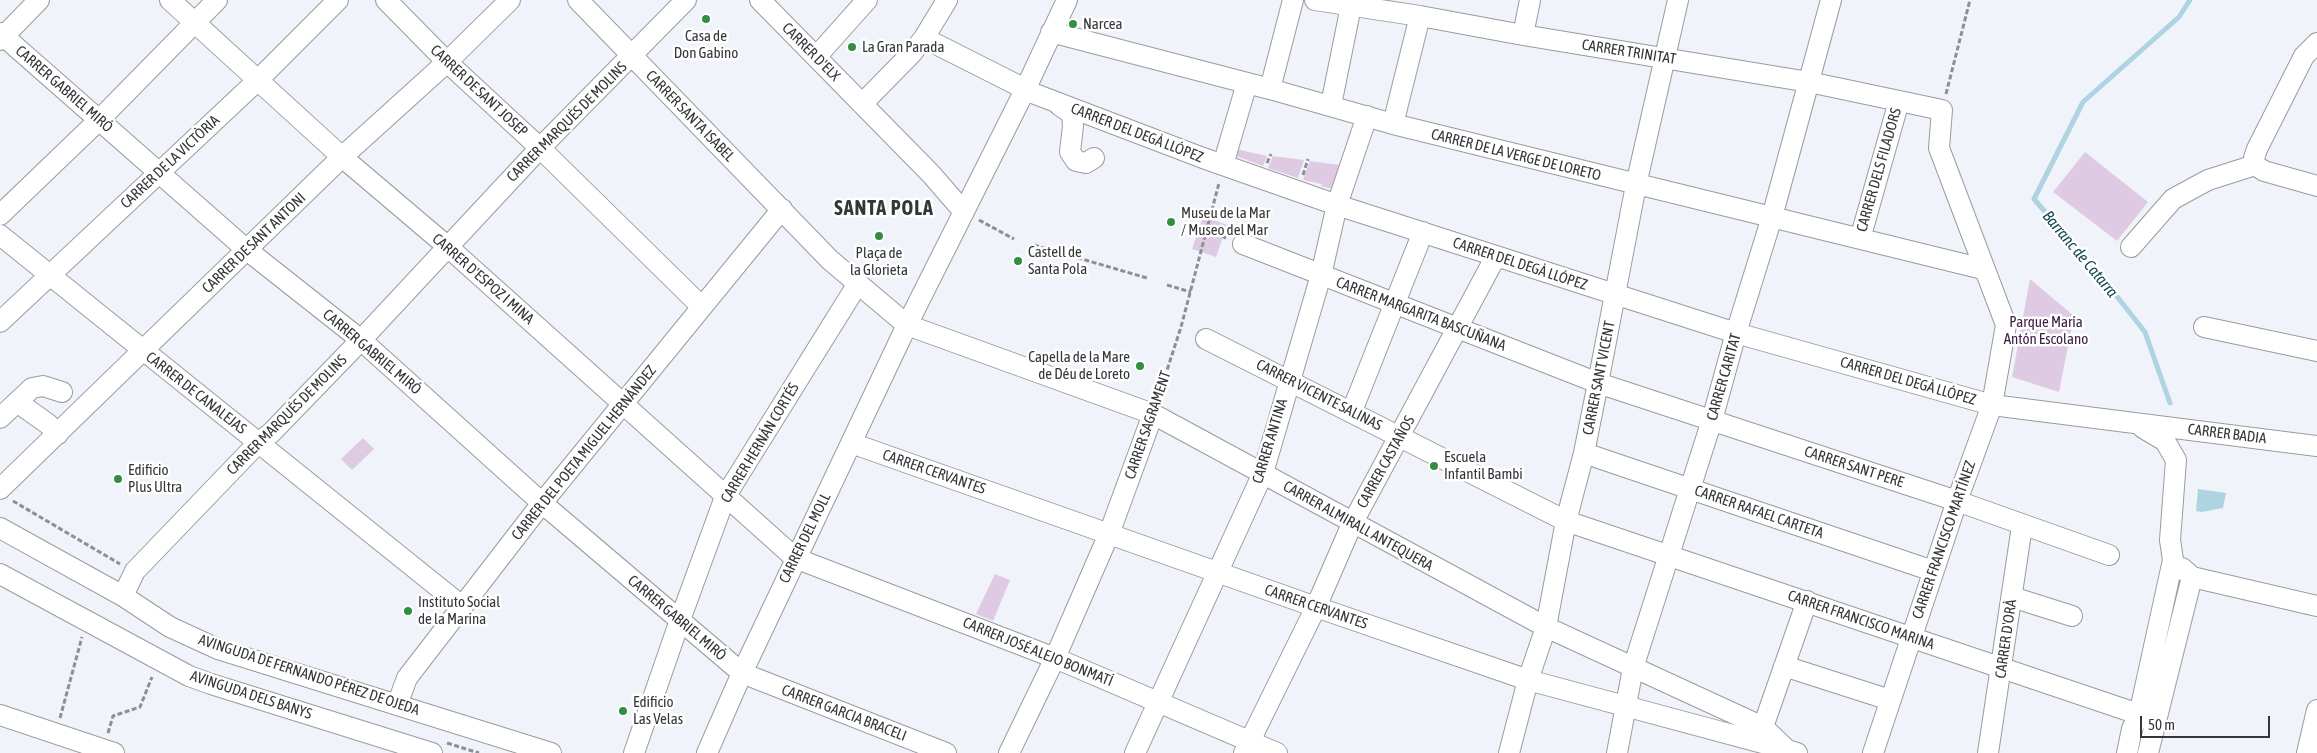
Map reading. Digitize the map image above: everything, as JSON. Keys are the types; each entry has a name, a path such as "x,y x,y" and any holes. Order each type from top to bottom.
{"street":[{"path":"1,37 39,0"},
{"name":"CARRER D'ESPOZ I MINA","path":"170,0 342,157 448,246 795,558"},
{"path":"0,215 99,120 217,0"},
{"name":"CARRER DE LA VICTÒRIA","path":"0,322 258,80 338,0"},
{"name":"CARRER DE SANT JOSEP","path":"386,0 446,62 540,148 702,306"},
{"name":"CARRER DE SANT ANTONI","path":"4,494 58,434 143,350 342,157 446,62 510,0"},
{"name":"CARRER SANTA ISABEL","path":"578,0 782,209"},
{"name":"CARRER MARQUÉS DE MOLINS","path":"123,596 135,572 259,442 271,433 361,340 540,148 632,57 686,0"},
{"name":"CARRER D'ELX","path":"760,0 862,104"},
{"path":"816,57 867,0"},
{"path":"947,0 924,38 862,104 932,174 964,212"},
{"path":"782,209 830,260 906,324 1025,90 1067,0"},
{"path":"1270,89 1293,0"},
{"name":"CARRER TRINITAT","path":"1316,0 1809,82 1942,110"},
{"path":"1523,35 1530,0"},
{"name":"CARRER SANT VICENT","path":"1509,753 1528,680 1546,627 1566,521 1584,453 1636,185 1678,0"},
{"name":"CARRER CARITAT","path":"1617,753 1633,668 1712,420 1736,333 1772,217 1831,0"},
{"path":"1331,105 1351,6"},
{"path":"1393,124 1420,16"},
{"name":"CARRER DE LA VERGE DE LORETO","path":"1051,32 1331,105 1393,124 1983,269"},
{"name":"CARRER GABRIEL MIRÓ","path":"1,37 247,250 361,340 542,503 742,673"},
{"name":"CARRER DEL DEGÀ LLÓPEZ","path":"924,38 1025,90 1223,165 1615,295 1736,333 1992,405 2137,424"},
{"path":"2317,43 2304,56 2254,158 2255,165 2264,172 2317,186"},
{"path":"1223,165 1247,83"},
{"name":"CARRER DELS FILADORS","path":"1860,239 1899,101"},
{"path":"1059,104 1072,114 1073,126 1070,152 1076,161 1086,163 1094,158"},
{"path":"1942,110 1939,148 1983,269"},
{"name":"CARRER ANTINA","path":"1135,753 1216,572 1263,473 1288,379 1320,275 1337,204 1366,116"},
{"path":"2132,247 2173,199 2208,180 2255,165"},
{"name":"CARRER DEL POETA MIGUEL HERNÁNDEZ","path":"397,705 407,678 542,503 782,209"},
{"path":"1352,412 1423,232"},
{"name":"CARRER DE CANALEJAS","path":"0,235 462,607"},
{"name":"CARRER MARGARITA BASCUÑANA","path":"1243,244 1598,383"},
{"name":"CARRER CASTAÑOS","path":"1247,747 1316,607 1352,524 1496,256"},
{"name":"CARRER FRANCISCO MARTÍNEZ","path":"1873,753 1957,501 1992,405 2006,325 1983,269"},
{"name":"CARRER HERNÁN CORTÉS","path":"634,753 725,497 857,284"},
{"name":"CARRER ALMIRALL ANTEQUERA","path":"906,324 1153,414 1263,473 1352,524 1546,627 1763,727 1792,752"},
{"name":"CARRER DEL MOLL","path":"707,753 795,558 906,324"},
{"path":"2204,326 2317,352"},
{"name":"CARRER VICENTE SALINAS","path":"1206,339 1566,521"},
{"path":"1090,380 1143,405 1153,414"},
{"name":"CARRER SANT PERE","path":"1598,383 1957,501 2022,526 2109,555"},
{"path":"0,418 32,388 44,386 62,392"},
{"path":"17,402 48,424 58,434"},
{"name":"CARRER SAGRAMENT","path":"1010,753 1109,534 1153,414"},
{"path":"2137,424 2165,441 2176,460"},
{"name":"CARRER BADIA","path":"2137,424 2317,446"},
{"path":"2148,753 2147,717 2173,560 2170,540 2176,460 2189,436 2196,430"},
{"name":"CARRER CERVANTES","path":"851,443 1528,680 1792,752"},
{"name":"CARRER RAFAEL CARTETA","path":"1584,453 1933,572"},
{"name":"CARRER FRANCISCO MARINA","path":"1566,521 2147,717"},
{"name":"CARRER D'ORÀ","path":"1988,753 2022,526"},
{"name":"AVINGUDA DE FERNANDO PÉREZ DE OJEDA","path":"0,528 123,596 170,626 218,648 551,753"},
{"name":"CARRER JOSÉ ALEJO BONMATÍ","path":"795,558 1054,658 1158,702 1247,747 1277,753"},
{"path":"2173,560 2192,577 2317,606"},
{"name":"AVINGUDA DELS BANYS","path":"0,574 157,660 211,684 432,753"},
{"path":"2127,753 2132,728 2147,717 2192,577"},
{"path":"2012,597 2072,616"},
{"path":"1763,727 1807,601"},
{"path":"1784,666 1890,700"},
{"name":"CARRER GARCIA BRACELI","path":"742,673 946,753"},
{"path":"2307,753 2317,710"},
{"path":"0,715 107,748"}],"path":[{"path":"1942,110 1970,0"},
{"path":"1300,181 1308,159"},
{"name":"CARRER SAGRAMENT","path":"1153,414 1191,292 1223,165"},
{"path":"964,212 1014,239"},
{"path":"1034,245 1147,278"},
{"path":"1167,284 1191,292"},
{"path":"4,494 135,572"},
{"path":"60,719 83,635 82,632"},
{"path":"107,748 114,716 140,707 157,660"}],"green space":[{"path":"1236,149 1267,156 1263,166 1236,156"},
{"path":"2085,152 2148,202 2117,241 2053,192"},
{"path":"1273,156 1304,160 1298,178 1268,168"},
{"path":"1310,161 1340,165 1332,189 1321,186 1322,184 1303,180"},
{"path":"1203,216 1227,225 1216,257 1192,249"},
{"name":"Parque María Antón Escolano","path":"2030,279 2074,316 2059,392 2012,377"},
{"path":"363,438 374,449 352,470 341,459"},
{"path":"995,574 1010,580 993,621 976,614"}],"water":[{"path":"2198,489 2226,493 2223,508 2202,512 2196,511"}],"waterway":[{"name":"Barranc de Catarra","path":"2170,403 2145,332 2034,199 2083,102 2179,17 2190,0"}],"place":[{"name":"Casa de Don Gabino","path":"706,19"},
{"name":"Narcea","path":"1073,24"},
{"name":"La Gran Parada","path":"852,47"},
{"name":"Museu de la Mar / Museo del Mar","path":"1171,222"},
{"name":"Plaça de la Glorieta","path":"879,236"},
{"name":"Castell de Santa Pola","path":"1018,261"},
{"name":"Capella de la Mare de Déu de Loreto","path":"1140,366"},
{"name":"Escuela Infantil Bambi","path":"1434,466"},
{"name":"Edificio Plus Ultra","path":"118,479"},
{"name":"Instituto Social de la Marina","path":"408,611"},
{"name":"Edificio Las Velas","path":"623,711"}],"district":[{"name":"SANTA POLA","path":"884,209"}]}
